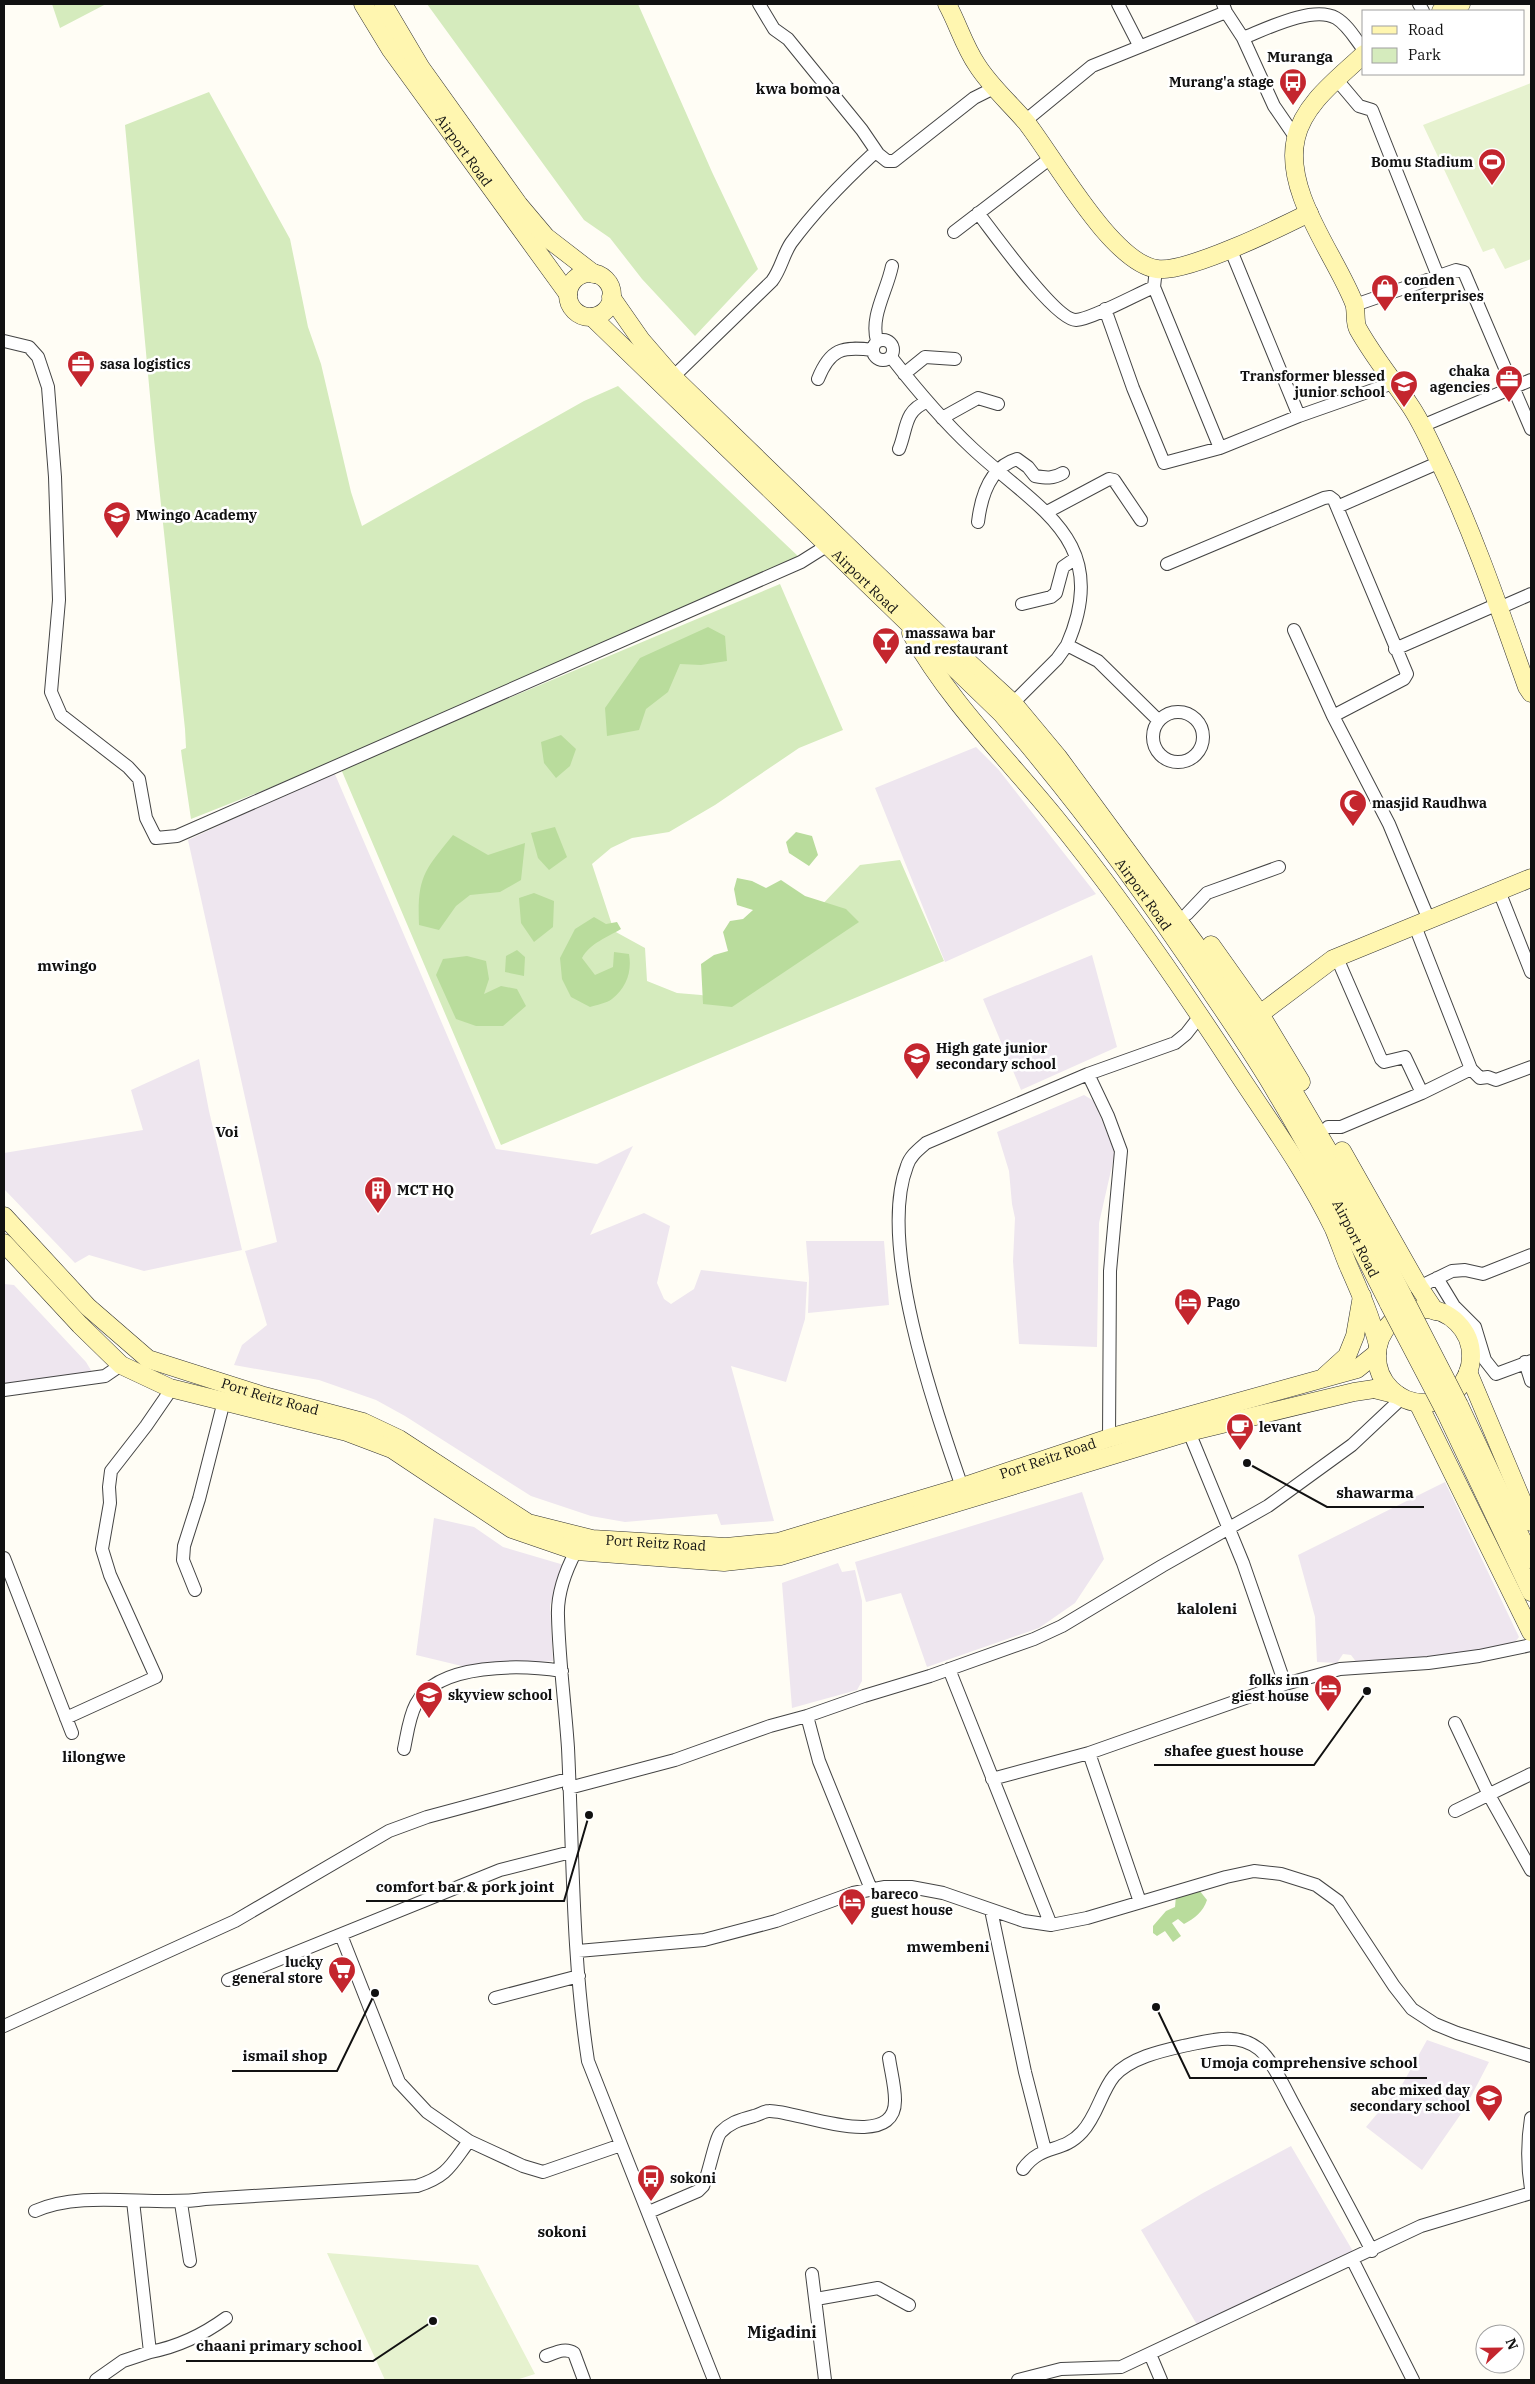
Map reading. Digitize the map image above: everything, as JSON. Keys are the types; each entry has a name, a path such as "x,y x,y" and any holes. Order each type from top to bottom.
{"main road":[{"name":"Airport Road","path":"363,4 391,50 568,294"},
{"name":"Airport Road","path":"383,4 421,68 518,205 546,238 594,274"},
{"path":"948,4 969,52 994,88 1025,121 1115,244 1135,261 1156,269 1166,270 1179,267 1230,248 1309,213"},
{"path":"1444,10 1460,4"},
{"path":"1362,54 1311,108 1296,138 1296,174 1309,213 1355,305 1356,327 1409,404 1440,462 1498,606 1527,687 1531,693"},
{"path":"594,274 605,280 611,297 607,308 592,317 585,317 575,311 568,300 568,294 576,278 594,274"},
{"name":"Airport Road","path":"611,297 641,340 673,377 955,650 1013,703 1058,757 1208,961 1249,1036 1276,1092 1324,1175 1445,1412 1531,1592"},
{"name":"Airport Road","path":"592,317 628,350 662,387 1002,714 1045,764 1249,1036 1288,1084 1357,1203 1385,1264 1458,1405 1531,1559"},
{"path":"901,615 930,667 968,717 985,733 1118,899 1264,1112 1334,1230 1363,1294 1378,1349 1378,1363 1384,1382 1406,1399 1531,1632"},
{"path":"1260,1014 1336,958 1531,878"},
{"path":"4,1243 80,1325 121,1365 170,1388 347,1432 392,1449 512,1529 576,1551 724,1562 781,1556 1189,1432 1354,1392 1374,1389 1406,1399 1434,1402 1449,1396 1460,1386 1468,1372 1471,1352 1466,1336 1457,1323 1435,1311 1419,1287 1260,1014 1188,914 1153,886"},
{"name":"Port Reitz Road","path":"4,1216 88,1307 148,1359 264,1396 363,1422 399,1439 528,1523 592,1539 726,1547 778,1542 962,1487 1110,1438 1357,1369 1378,1349"},
{"path":"1323,1378 1347,1356 1355,1336 1363,1294"},
{"path":"1378,1349 1385,1330 1396,1318 1411,1311 1435,1311"},
{"path":"1468,1372 1527,1500 1531,1522"}],"street":[{"path":"759,4 774,30 788,39 862,130 879,155 887,161 894,161 974,98 994,88"},
{"path":"1118,4 1139,45"},
{"path":"1025,121 1092,66 1225,8 1243,38 1267,94 1296,138"},
{"path":"1243,38 1305,10 1338,19 1362,49"},
{"path":"1337,80 1359,106 1372,110 1438,276"},
{"path":"673,377 772,281 780,269 788,247 814,214 872,155 879,155"},
{"path":"954,232 1052,157"},
{"path":"978,213 1046,299 1062,315 1075,320 1105,309 1154,286"},
{"path":"1230,248 1299,416"},
{"path":"875,346 874,331 876,318 892,266"},
{"path":"1156,269 1154,286 1220,448"},
{"path":"1355,305 1456,270 1464,272 1531,429"},
{"path":"1105,309 1161,460 1165,463 1220,448 1299,416 1393,383"},
{"path":"818,379 828,358 834,353 848,349 875,346 885,339 891,343 894,350 891,357 927,402 996,470 1047,512 1064,531 1081,575 1081,601 1067,645 1057,658 1013,703"},
{"path":"4,340 28,347 38,357 48,387 55,477 59,600 51,692 61,715 128,767 139,778 146,818 156,838 177,836 801,562 828,545"},
{"path":"904,374 926,357 955,359"},
{"path":"1422,426 1531,380"},
{"path":"942,418 978,398 998,404"},
{"path":"899,449 908,417 912,411 927,402"},
{"path":"978,522 984,492 996,470 1017,459 1028,467 1035,476 1054,478 1064,473"},
{"path":"1337,507 1440,462"},
{"path":"1047,512 1108,479 1114,480 1141,520"},
{"path":"1167,564 1330,497 1337,507 1406,676 1333,716"},
{"path":"1022,604 1044,599 1056,593 1063,567 1076,558"},
{"path":"1396,649 1531,594"},
{"path":"1294,630 1333,716 1389,824 1472,1069 1480,1078 1488,1077 1496,1080 1531,1067"},
{"path":"1067,645 1098,661 1158,720"},
{"path":"1175,712 1190,715 1197,720 1204,735 1200,750 1195,756 1181,763 1173,762 1160,754 1153,740 1153,733 1158,720 1175,712"},
{"path":"1188,914 1207,893 1279,867"},
{"path":"1499,891 1531,972"},
{"path":"1336,958 1381,1059 1384,1062 1406,1057 1422,1093"},
{"path":"962,1487 940,1424 916,1335 899,1248 899,1202 907,1164 926,1143 1088,1074 1175,1043 1186,1034 1200,1016"},
{"path":"1328,1128 1341,1127 1422,1093 1472,1069"},
{"path":"1088,1074 1108,1116 1121,1151 1110,1271 1110,1438"},
{"path":"1419,1287 1452,1271 1465,1270 1473,1274 1483,1274 1531,1255"},
{"path":"1437,1278 1454,1306 1475,1328 1485,1360 1496,1374 1528,1362 1531,1381"},
{"path":"4,1390 105,1376 121,1365"},
{"path":"66,1718 156,1677 110,1575 102,1549 110,1503 111,1471 141,1434 168,1394 170,1388"},
{"path":"4,2026 235,1921 389,1831 428,1816 675,1760 770,1726 807,1716 1034,1639 1062,1626 1162,1566 1268,1506 1352,1445 1406,1399"},
{"path":"195,1590 183,1560 184,1546 199,1499 224,1401"},
{"path":"1189,1432 1229,1529 1285,1684"},
{"path":"576,1551 569,1563 560,1592 558,1615 579,1976 588,2061 649,2212 710,2379"},
{"path":"4,1558 72,1733"},
{"path":"992,1779 1089,1753 1285,1684 1340,1670 1428,1663 1479,1656 1531,1645"},
{"path":"404,1749 416,1705 423,1694 441,1681 456,1675 511,1667 532,1667 562,1671"},
{"path":"949,1669 1051,1925"},
{"path":"807,1716 818,1761 871,1889"},
{"path":"1455,1723 1489,1795 1531,1870"},
{"path":"1089,1753 1140,1902"},
{"path":"1455,1811 1531,1774"},
{"path":"228,1980 292,1952 341,1935 500,1870 571,1852"},
{"path":"578,1951 704,1940 732,1934 854,1892 885,1886 943,1893 1024,1921 1051,1925 1087,1918 1254,1871 1300,1879 1316,1885 1342,1906 1394,1986 1412,2008 1435,2024 1456,2033 1531,2056"},
{"path":"991,1910 1021,2055 1045,2150"},
{"path":"341,1935 399,2082 427,2112 469,2141 523,2166 543,2172 621,2145"},
{"path":"495,1998 579,1976"},
{"path":"1023,2169 1035,2156 1045,2150 1062,2147 1084,2130 1114,2077 1134,2062 1167,2050 1228,2037 1244,2041 1260,2050 1279,2077 1372,2251"},
{"path":"649,2212 698,2191 703,2186 719,2133 736,2120 767,2111 784,2112 840,2126 867,2127 880,2125 893,2113 896,2100 889,2058"},
{"path":"1018,2380 1061,2369 1114,2369 1372,2251 1421,2226 1531,2191 1528,2166 1528,2140 1531,2118"},
{"path":"35,2211 66,2202 133,2201 181,2203 205,2199 417,2186 434,2180 446,2172 469,2141"},
{"path":"133,2201 150,2352"},
{"path":"181,2203 190,2261"},
{"path":"1352,2259 1413,2380"},
{"path":"812,2274 825,2380"},
{"path":"816,2299 878,2288 909,2305"},
{"path":"96,2380 123,2361 161,2350 199,2334 226,2318"},
{"path":"546,2356 565,2349 574,2352 584,2380"},
{"path":"1150,2354 1161,2380"}],"shaded area":[{"path":"976,747 998,769 1096,894 945,962 875,788"},
{"path":"334,772 496,1149 597,1164 633,1146 590,1235 644,1213 670,1226 657,1283 664,1299 671,1304 694,1289 701,1270 807,1282 805,1319 786,1382 731,1366 774,1521 721,1525 717,1514 625,1522 591,1516 531,1496 405,1416 376,1400 319,1380 234,1365 242,1345 267,1325 245,1251 277,1242 188,840"},
{"path":"1092,955 1117,1047 1021,1090 983,999"},
{"path":"199,1059 209,1111 242,1250 144,1271 89,1255 75,1263 4,1189 4,1153 143,1130 131,1090"},
{"path":"1084,1095 1094,1101 1115,1153 1099,1223 1097,1347 1019,1344 1013,1261 1015,1218 1009,1171 997,1132"},
{"path":"806,1241 884,1241 889,1305 808,1313 809,1278"},
{"path":"4,1284 14,1285 86,1362 92,1372 4,1385"},
{"path":"1445,1482 1519,1637 1515,1642 1422,1661 1357,1663 1351,1655 1343,1654 1337,1663 1317,1662 1315,1617 1298,1555"},
{"path":"1082,1492 1104,1559 1075,1603 1039,1628 927,1667 901,1593 866,1602 855,1562"},
{"path":"434,1518 474,1527 503,1547 564,1565 550,1605 553,1661 466,1667 416,1655"},
{"path":"838,1563 842,1572 855,1570 862,1601 862,1681 857,1690 792,1708 782,1583"},
{"path":"1427,2040 1489,2062 1465,2108 1422,2170 1366,2127 1403,2083"},
{"path":"1291,2146 1354,2253 1199,2328 1141,2230 1203,2193"}],"green space":[{"path":"52,4 106,4 60,28"},
{"path":"427,4 638,4 712,172 758,269 695,336 642,279 610,238 584,220"},
{"name":"Bomu Stadium","path":"1531,83 1531,259 1505,269 1494,248 1483,252 1423,125"},
{"path":"209,92 290,239 308,327 321,364 351,492 362,526 584,401 618,386 800,558 370,748 191,819 181,750 186,748 185,729 154,439 125,125"},
{"path":"780,584 843,730 799,748 715,805 669,832 632,838 611,848 592,864 614,931 645,948 647,981 677,993 701,995 730,1001 860,865 900,860 944,961 501,1145 341,769"},
{"path":"708,627 725,636 727,661 701,665 680,664 668,692 646,709 639,730 607,736 605,708 640,658"},
{"path":"561,735 576,749 570,766 556,778 544,763 541,742"},
{"path":"555,827 567,857 549,870 538,858 531,833"},
{"path":"796,832 812,836 818,855 809,866 789,853 786,842"},
{"path":"453,835 488,855 525,843 521,880 500,892 470,895 456,906 439,930 419,925 419,896 424,876"},
{"path":"737,878 752,881 766,888 781,880 805,896 846,909 859,922 732,1007 703,1004 701,964 714,955 728,951 723,932 730,921 743,919 753,910 737,905 734,889"},
{"path":"534,893 554,901 553,927 534,942 521,923 519,898"},
{"path":"594,917 606,924 617,922 621,929 594,944 582,958 595,975 613,967 614,952 629,954 630,967 625,984 612,999 590,1007 571,997 562,979 560,958 575,929"},
{"path":"517,950 525,957 524,976 505,972 506,956"},
{"path":"467,956 486,961 489,979 484,994 501,986 517,989 526,1006 503,1026 476,1026 456,1019 436,975 443,959"},
{"path":"1199,1890 1207,1900 1201,1911 1184,1924 1178,1919 1172,1923 1181,1936 1173,1942 1165,1931 1157,1936 1153,1933 1153,1926 1166,1911 1175,1907 1176,1896"},
{"path":"327,2253 478,2265 535,2374 516,2380 385,2380"}],"place":[{"name":"Murang'a stage","path":"1293,106"},
{"name":"Bomu Stadium","path":"1492,186"},
{"name":"conden enterprises","path":"1385,312"},
{"name":"sasa logistics","path":"81,388"},
{"name":"chaka agencies","path":"1509,403"},
{"name":"Transformer blessed junior school","path":"1404,408"},
{"name":"Mwingo Academy","path":"117,539"},
{"name":"massawa bar and restaurant","path":"886,665"},
{"name":"masjid Raudhwa","path":"1353,827"},
{"name":"High gate junior secondary school","path":"917,1080"},
{"name":"MCT HQ","path":"378,1214"},
{"name":"Pago","path":"1188,1326"},
{"name":"levant","path":"1240,1451"},
{"name":"shawarma","path":"1247,1463"},
{"name":"shafee guest house","path":"1367,1691"},
{"name":"folks inn giest house","path":"1328,1712"},
{"name":"skyview school","path":"429,1719"},
{"name":"comfort bar & pork joint","path":"589,1815"},
{"name":"bareco guest house","path":"852,1926"},
{"name":"ismail shop","path":"375,1993"},
{"name":"lucky general store","path":"342,1994"},
{"name":"Umoja comprehensive school","path":"1156,2007"},
{"name":"abc mixed day secondary school","path":"1489,2122"},
{"name":"sokoni","path":"651,2202"},
{"name":"chaani primary school","path":"433,2321"}],"district":[{"name":"Muranga","path":"1300,56"},
{"name":"kwa bomoa","path":"798,88"},
{"name":"mwingo","path":"67,965"},
{"name":"Voi","path":"227,1131"},
{"name":"kaloleni","path":"1207,1608"},
{"name":"lilongwe","path":"94,1756"},
{"name":"mwembeni","path":"948,1946"},
{"name":"sokoni","path":"562,2231"},
{"name":"Migadini","path":"782,2332"}]}
